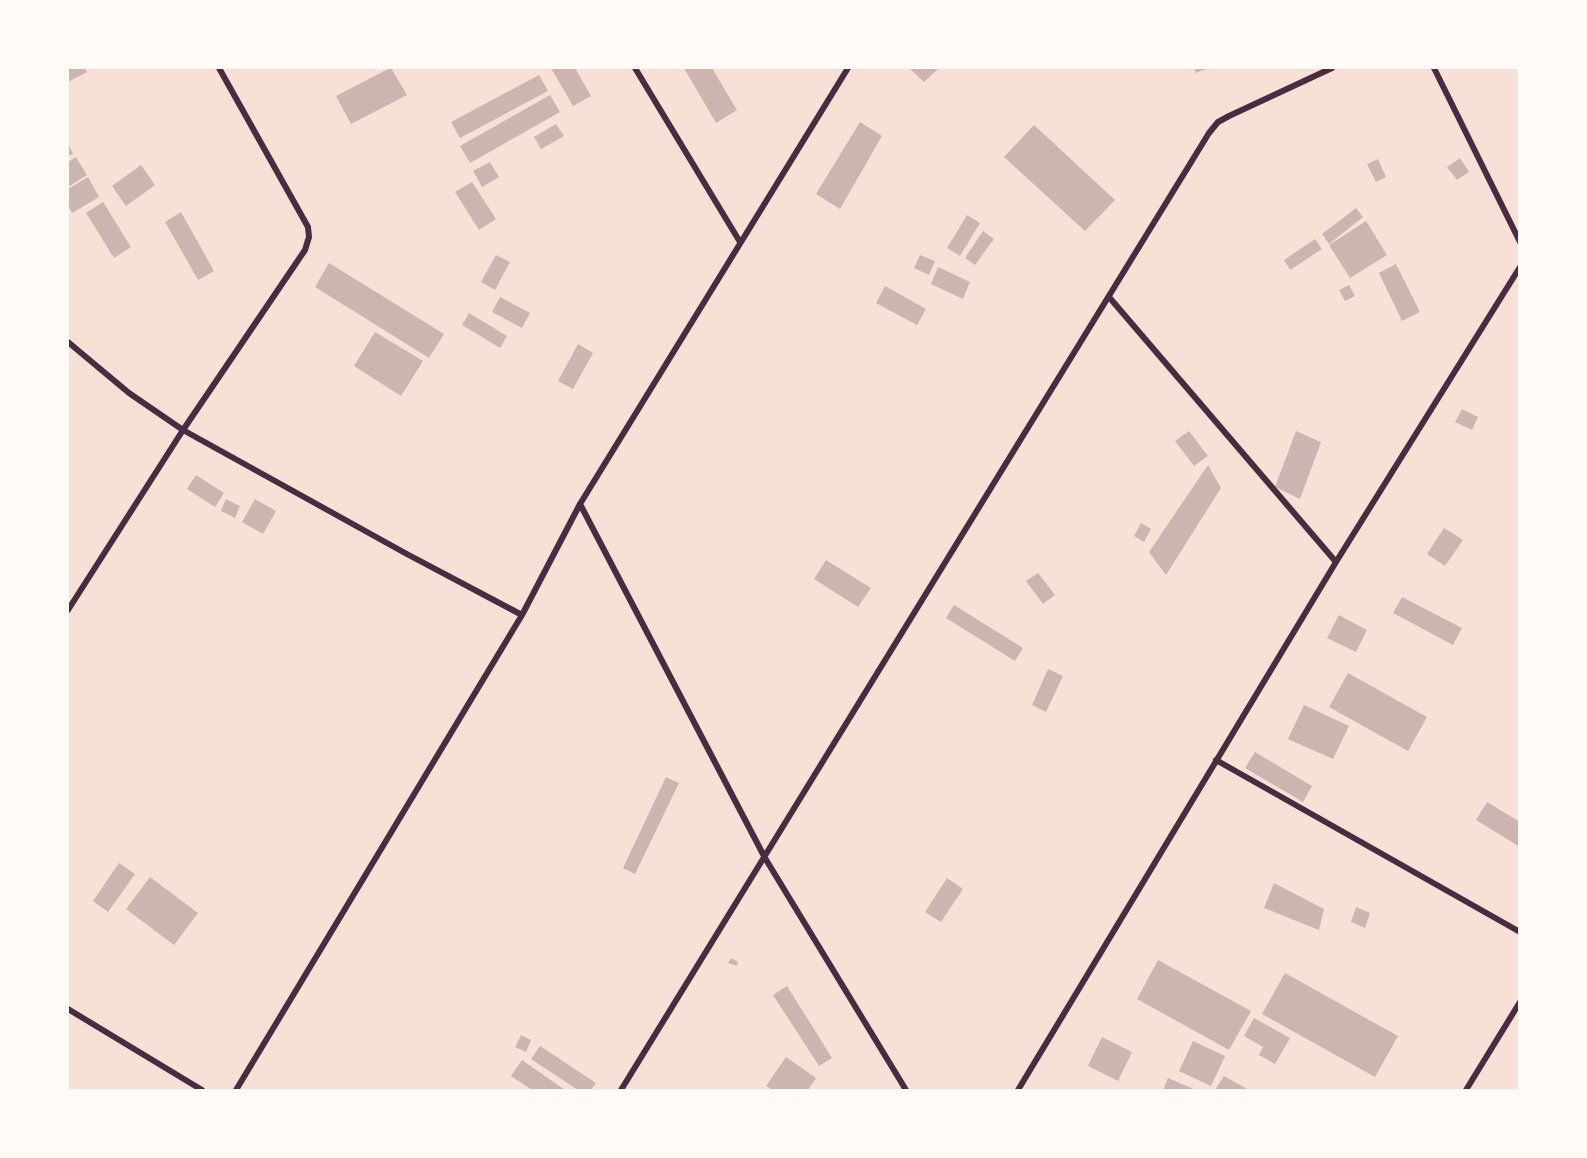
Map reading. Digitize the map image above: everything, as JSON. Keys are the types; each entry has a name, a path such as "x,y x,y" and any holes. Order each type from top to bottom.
{"street":[{"path":"68,610 183,430 305,250 309,237 308,227 219,68"},
{"path":"635,68 740,242"},
{"path":"236,1090 522,615 580,504 848,68"},
{"path":"621,1090 1203,142 1218,122 1332,68"},
{"path":"1434,68 1520,242"},
{"path":"1018,1090 1336,561 1520,267"},
{"path":"1109,297 1336,561"},
{"path":"68,342 129,393 183,430 522,615"},
{"path":"580,504 765,858 906,1090"},
{"path":"1216,760 1520,932"},
{"path":"1466,1090 1520,1002"},
{"path":"68,1009 202,1090"}],"building":[{"path":"68,68 85,68 87,72 68,82"},
{"path":"390,68 407,95 351,124 336,96"},
{"path":"551,68 575,68 591,96 573,106"},
{"path":"684,68 712,68 737,110 716,123"},
{"path":"909,68 939,68 924,82"},
{"path":"1194,68 1209,68 1196,73"},
{"path":"539,75 548,91 460,138 451,122"},
{"path":"550,95 560,112 470,163 460,146"},
{"path":"860,122 882,136 840,209 816,194"},
{"path":"556,124 564,136 541,149 534,137"},
{"path":"1034,125 1115,200 1085,231 1004,157"},
{"path":"68,143 73,154 68,156"},
{"path":"76,157 87,175 68,187 68,162"},
{"path":"1460,158 1469,172 1457,180 1447,167"},
{"path":"1378,159 1386,177 1376,182 1367,164"},
{"path":"490,162 499,177 482,187 473,171"},
{"path":"141,165 155,185 126,206 112,186"},
{"path":"88,177 99,197 72,213 68,205 68,189"},
{"path":"472,182 496,219 479,230 455,192"},
{"path":"103,202 131,247 114,258 86,213"},
{"path":"1356,208 1363,217 1329,244 1322,234"},
{"path":"181,212 214,271 198,280 165,222"},
{"path":"967,215 980,223 960,256 947,248"},
{"path":"1366,221 1387,255 1350,278 1329,245"},
{"path":"983,231 994,239 975,265 965,258"},
{"path":"1315,239 1322,249 1290,270 1284,260"},
{"path":"496,255 510,262 495,290 481,282"},
{"path":"920,255 935,261 929,275 914,268"},
{"path":"329,263 444,334 429,358 315,287"},
{"path":"1396,264 1420,312 1402,321 1379,273"},
{"path":"938,267 970,282 963,299 931,284"},
{"path":"1349,285 1355,296 1345,301 1339,290"},
{"path":"885,286 926,309 917,325 876,303"},
{"path":"500,297 530,313 522,328 492,312"},
{"path":"469,313 507,336 500,348 462,325"},
{"path":"375,332 423,361 401,396 354,366"},
{"path":"578,344 593,353 573,389 558,381"},
{"path":"1462,409 1478,417 1472,430 1455,422"},
{"path":"1189,431 1208,456 1194,466 1175,441"},
{"path":"1296,431 1321,442 1300,499 1275,487"},
{"path":"1208,465 1221,488 1166,575 1149,552"},
{"path":"196,475 224,493 215,507 187,489"},
{"path":"226,499 240,506 235,518 221,511"},
{"path":"255,499 276,511 263,534 242,522"},
{"path":"1141,523 1151,529 1144,542 1134,536"},
{"path":"1444,528 1463,540 1445,566 1427,554"},
{"path":"826,560 871,588 858,607 814,579"},
{"path":"1038,573 1055,595 1043,604 1026,581"},
{"path":"1402,597 1462,628 1453,645 1393,613"},
{"path":"954,605 1023,648 1015,661 946,618"},
{"path":"1339,615 1367,630 1356,652 1327,638"},
{"path":"1048,669 1063,676 1046,712 1032,705"},
{"path":"1348,673 1427,717 1408,751 1329,707"},
{"path":"1304,705 1349,726 1333,759 1288,739"},
{"path":"1255,752 1312,786 1303,802 1245,768"},
{"path":"666,777 679,783 635,874 623,868"},
{"path":"1487,802 1520,822 1520,847 1476,820"},
{"path":"119,863 135,874 108,912 93,901"},
{"path":"150,877 198,913 174,945 126,909"},
{"path":"947,878 963,889 941,922 925,912"},
{"path":"1274,883 1324,909 1319,930 1264,908"},
{"path":"1356,907 1370,913 1365,928 1351,922"},
{"path":"731,958 738,962 737,966 728,963"},
{"path":"1158,960 1251,1011 1229,1050 1137,999"},
{"path":"1285,973 1398,1036 1375,1077 1262,1014"},
{"path":"787,986 832,1058 819,1066 773,995"},
{"path":"1254,1018 1290,1038 1275,1064 1259,1055 1263,1047 1244,1036"},
{"path":"521,1035 531,1040 526,1052 515,1047"},
{"path":"1102,1037 1132,1052 1118,1081 1088,1066"},
{"path":"1193,1041 1225,1056 1211,1086 1179,1071"},
{"path":"540,1046 596,1083 591,1090 578,1090 531,1059"},
{"path":"786,1057 816,1078 808,1090 773,1090 766,1086"},
{"path":"522,1060 565,1090 532,1090 511,1076"},
{"path":"1224,1076 1249,1090 1215,1090"},
{"path":"1168,1078 1196,1090 1163,1090"}]}
